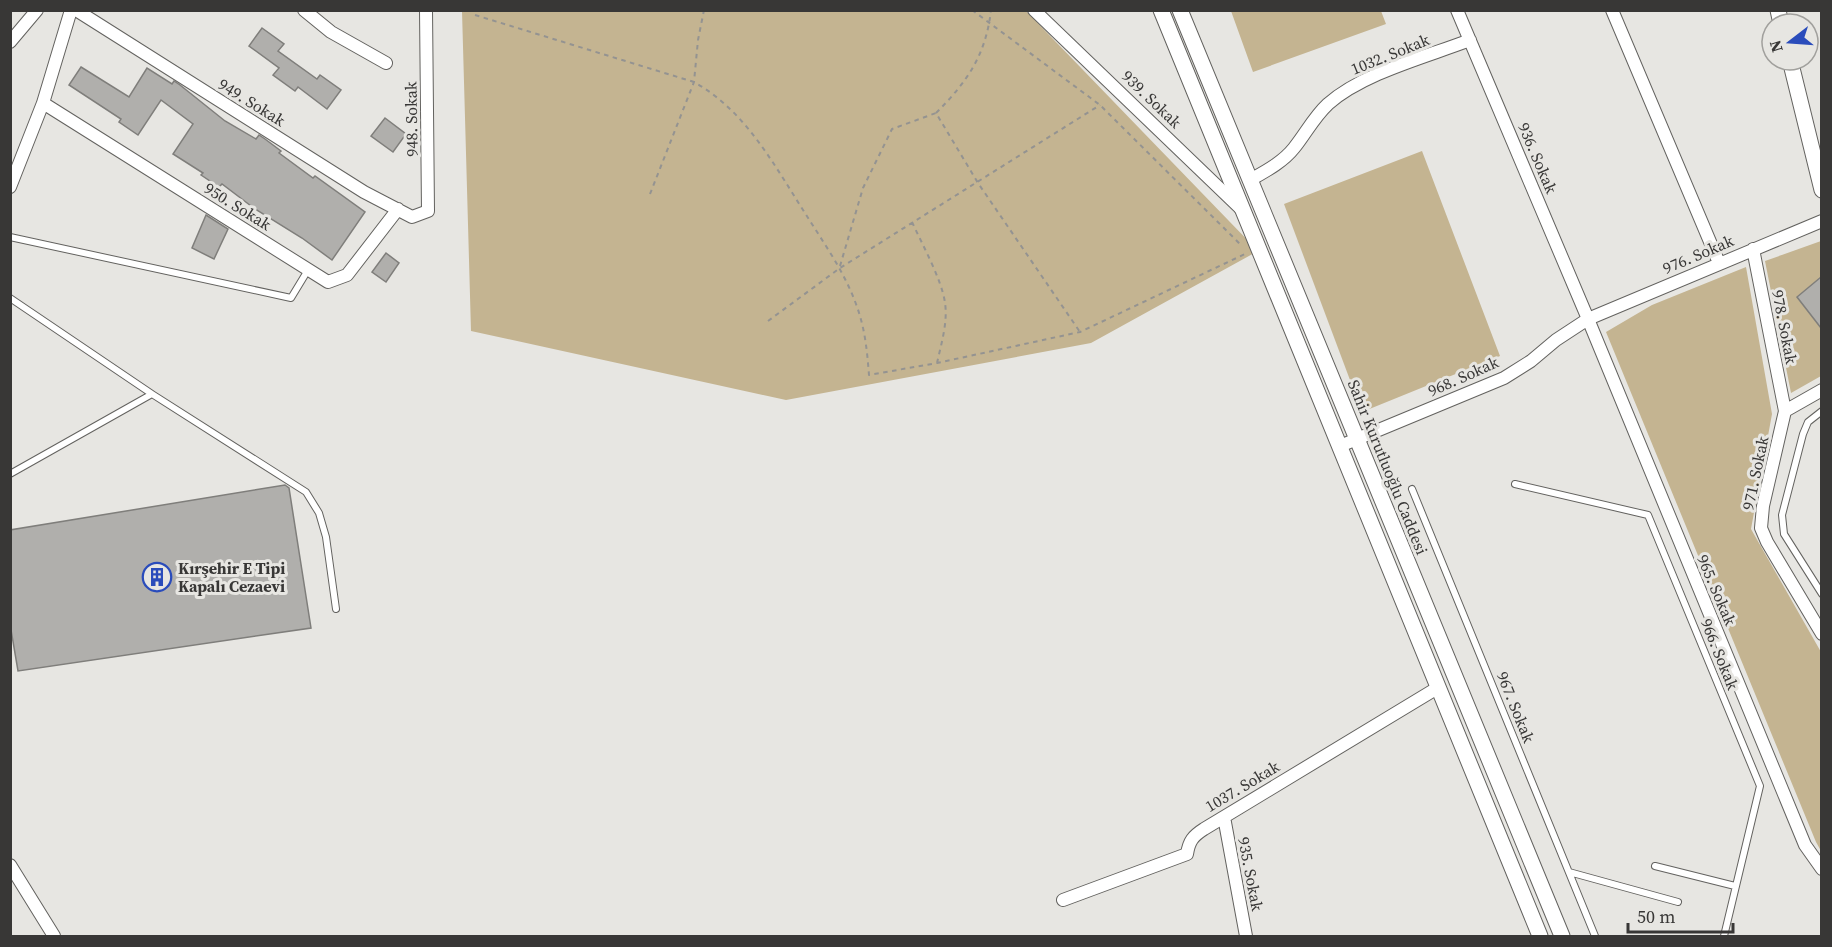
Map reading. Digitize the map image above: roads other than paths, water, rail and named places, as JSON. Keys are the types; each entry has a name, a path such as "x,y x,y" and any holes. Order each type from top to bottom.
{"street":[{"path":"10,42 37,10"},
{"path":"10,187 43,103 71,10"},
{"name":"949. Sokak","path":"76,10 364,192 412,217"},
{"path":"304,10 331,32 386,63"},
{"name":"948. Sokak","path":"412,217 428,211 426,10"},
{"name":"939. Sokak","path":"1034,10 1245,213"},
{"path":"1161,10 1540,936"},
{"name":"Sahir Kurutluoğlu Caddesi","path":"1180,10 1562,936"},
{"path":"1612,10 1719,263"},
{"name":"936. Sokak","path":"1462,12 1470,40 1588,319"},
{"name":"1032. Sokak","path":"1250,180 1274,166 1294,148 1306,129 1328,104 1358,83 1470,40"},
{"path":"1793,72 1821,190"},
{"name":"950. Sokak","path":"43,103 328,282 347,275 398,209"},
{"name":"976. Sokak","path":"1588,319 1821,221"},
{"name":"978. Sokak","path":"1753,249 1785,411"},
{"name":"968. Sokak","path":"1340,446 1503,378 1531,361 1556,340 1588,319"},
{"name":"965. Sokak","path":"1588,319 1805,845 1821,869"},
{"path":"1785,411 1821,390"},
{"name":"971. Sokak","path":"1785,411 1763,506 1761,528 1821,634"},
{"name":"1037. Sokak","path":"1063,900 1187,854 1188,843 1194,836 1439,687"},
{"name":"935. Sokak","path":"1224,817 1246,936"},
{"path":"10,865 54,936"}],"lane":[{"path":"10,237 291,298 308,270"},
{"path":"10,297 152,394 306,492 319,513 326,537 336,609"},
{"path":"10,474 152,394"},
{"path":"1821,411 1808,422 1803,434 1782,515 1784,534 1821,594"},
{"name":"966. Sokak","path":"1515,484 1648,515 1760,786 1724,936"},
{"name":"967. Sokak","path":"1413,489 1595,936"},
{"path":"1655,866 1735,886"},
{"path":"1569,872 1678,902"}],"place":[{"name":"Kırşehir E Tipi Kapalı Cezaevi","path":"157,577"}]}
